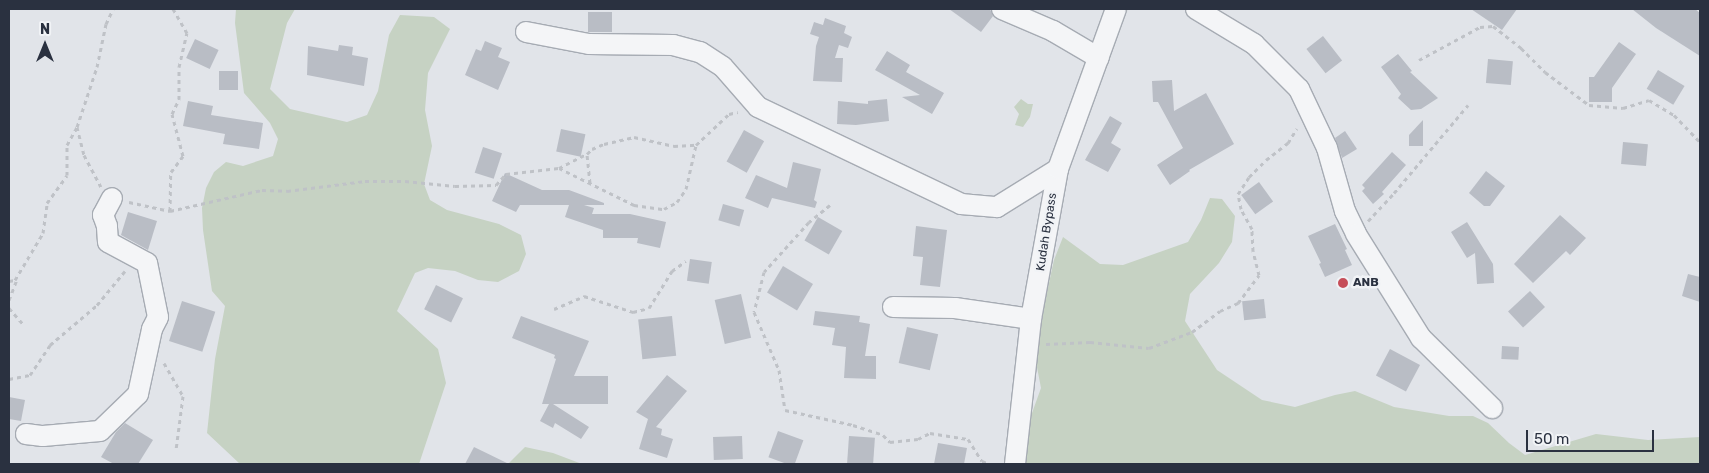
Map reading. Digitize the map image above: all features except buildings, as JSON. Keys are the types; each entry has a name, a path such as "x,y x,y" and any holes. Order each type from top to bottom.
{"street":[{"path":"1002,9 1053,32 1099,58"},
{"name":"Kudah Bypass","path":"1015,464 1031,319 1058,169 1116,9"},
{"path":"1196,9 1254,44 1299,89 1327,148 1345,211 1356,234 1420,338 1492,408"},
{"path":"526,32 588,44 673,45 700,52 722,67 758,107 961,204 997,207 1058,169"},
{"path":"26,434 43,436 100,431 138,394 151,336 158,317 147,263 108,242 107,226 103,215 112,198"},
{"path":"892,307 962,309 1031,319"}],"path":[{"path":"9,281 15,280 43,233 47,203 67,176 67,145 77,127 97,67 106,24 113,9"},
{"path":"170,211 171,172 183,156 172,114 179,99 179,67 187,34 173,9"},
{"path":"1419,60 1480,27 1493,26 1588,105 1623,108 1649,100 1674,115 1700,142"},
{"path":"1356,234 1394,193 1468,105"},
{"path":"559,168 634,205 664,209 677,202 686,189 696,145 729,114 758,107"},
{"path":"1028,346 1090,342 1149,348 1192,332 1220,311 1238,303 1258,275 1252,251 1252,229 1241,210 1238,194 1250,177 1266,160 1288,143 1309,110"},
{"path":"77,127 84,154 100,185 112,198 170,211 262,190 287,191 365,181 405,181 455,186 496,184 506,174 559,168 604,144 634,137 674,146 696,145"},
{"path":"587,154 590,183"},
{"path":"830,205 809,222 764,272 754,312 779,370 785,410 853,425 884,435 890,442 918,439 930,433 968,439 982,461 989,464"},
{"path":"554,309 584,296 633,312 649,308 672,271 686,261"},
{"path":"9,379 30,375 50,345 97,305 125,271 147,263"},
{"path":"9,300 19,274"},
{"path":"9,308 24,325"},
{"path":"151,336 166,369 184,396 176,450"}],"green space":[{"path":"236,9 295,9 287,23 270,89 290,109 347,122 367,115 378,91 389,35 400,15 434,17 450,29 428,73 425,110 432,146 424,184 430,200 447,210 499,224 521,235 526,254 519,271 498,282 478,280 455,271 428,268 415,273 397,311 438,349 446,383 419,464 240,464 207,433 215,359 225,306 212,291 203,230 202,208 206,188 214,172 226,162 243,166 273,156 278,139 270,123 244,93 235,23"},
{"path":"1021,99 1028,104 1033,104 1030,117 1023,127 1015,125 1019,114 1014,107"},
{"path":"1210,198 1222,199 1235,216 1232,242 1219,263 1190,294 1185,321 1217,370 1262,400 1295,407 1355,391 1394,407 1449,416 1473,416 1488,423 1525,455 1596,434 1648,440 1700,437 1700,464 1022,464 1032,413 1041,388 1036,362 1045,301 1054,260 1063,237 1100,264 1123,265 1188,242 1201,220"},
{"path":"525,447 553,453 582,464 508,464"}],"place":[{"name":"ANB","path":"1343,283"}]}
